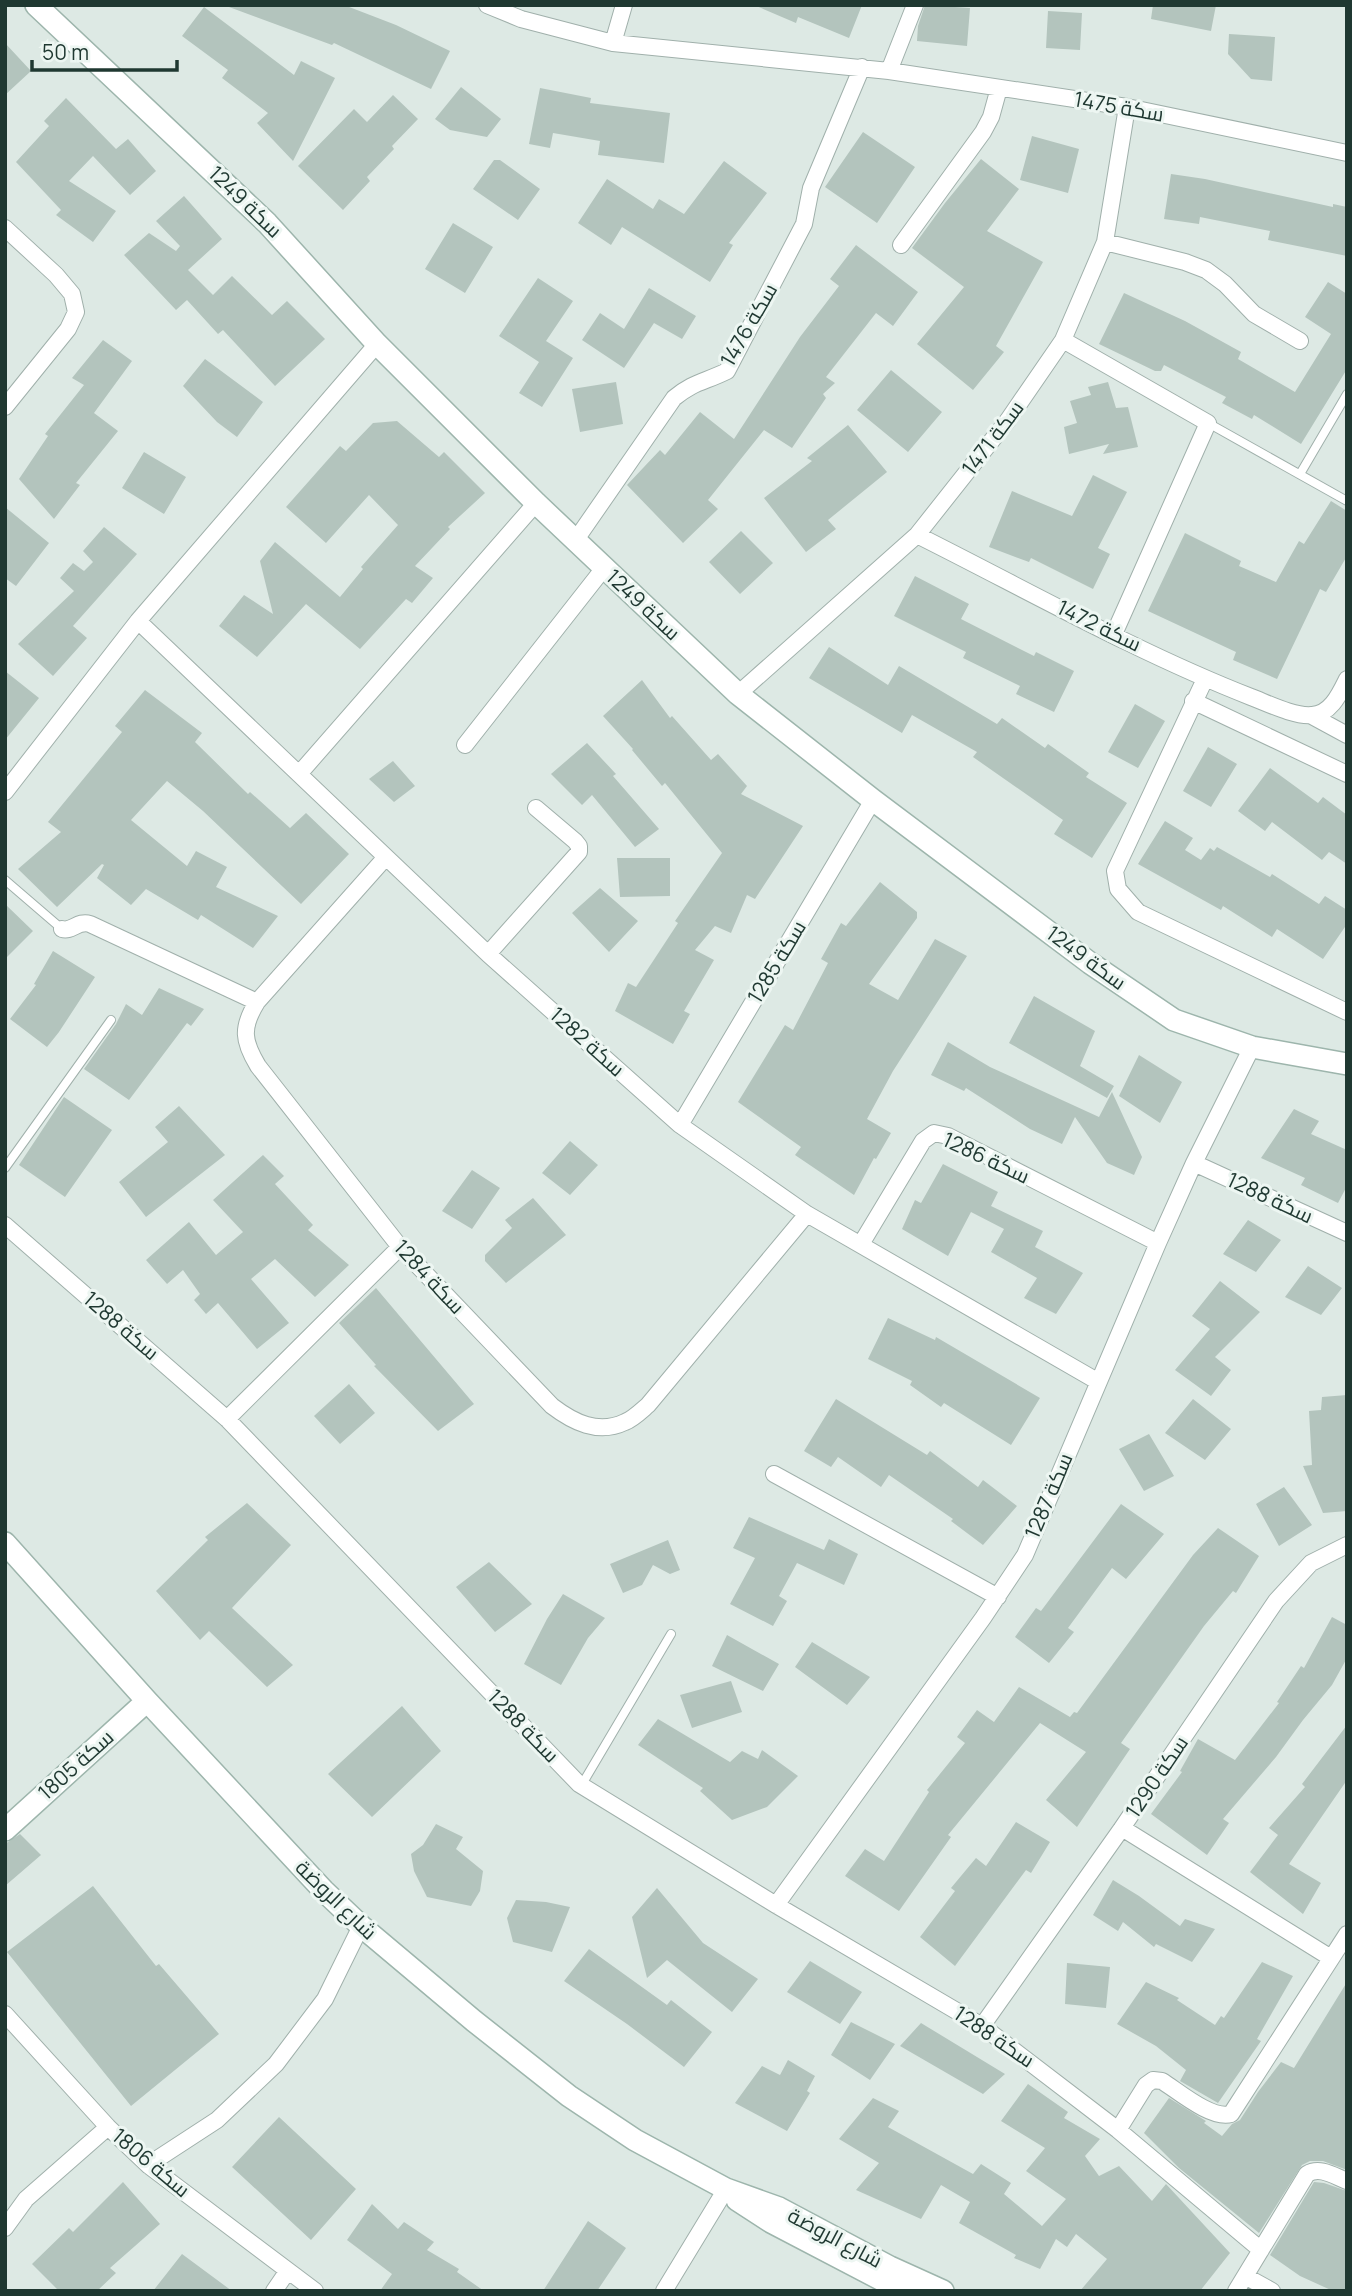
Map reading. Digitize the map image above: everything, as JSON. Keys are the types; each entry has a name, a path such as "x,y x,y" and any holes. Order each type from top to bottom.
{"street":[{"name":"سكة 1249","path":"36,5 268,223 377,344 575,541 738,694 873,800 1090,963 1174,1020 1252,1047 1347,1064"},
{"name":"سكة 1475","path":"487,5 521,19 613,43 889,71 1127,107 1344,153"},
{"path":"613,43 624,5"},
{"path":"889,71 915,5"},
{"name":"سكة 1476","path":"575,541 674,398 690,384 709,380 727,371 804,224 811,188 862,67"},
{"path":"901,245 983,132 992,117 999,88"},
{"name":"سكة 1471","path":"738,694 917,535 1008,421 1063,340 1105,242 1127,107"},
{"path":"1344,153 1347,136"},
{"path":"5,228 72,293 76,312 68,329 5,407"},
{"path":"1105,242 1206,270 1225,284 1254,314 1300,341"},
{"path":"1063,340 1208,423 1114,634"},
{"path":"5,792 138,621 377,344"},
{"path":"299,774 536,503"},
{"name":"سكة 1472","path":"917,535 1205,679 1285,710 1312,716 1347,735"},
{"path":"465,745 604,568"},
{"name":"سكة 1282","path":"138,621 488,954 680,1125 807,1214 1097,1381"},
{"path":"1205,679 1115,871 1118,889 1138,912 1347,1012"},
{"path":"1312,716 1337,699 1347,679"},
{"path":"1193,701 1347,774"},
{"name":"سكة 1285","path":"680,1125 873,800"},
{"path":"488,954 579,852 575,841 536,808"},
{"name":"سكة 1284","path":"386,857 257,1002 249,1015 245,1030 248,1050 400,1247 552,1406 571,1421 597,1428 625,1423 648,1405 807,1214"},
{"path":"62,929 69,929 81,923 90,924 257,1002"},
{"name":"سكة 1287","path":"776,1905 998,1597 1025,1555 1158,1243 1194,1163 1252,1047"},
{"name":"سكة 1286","path":"861,1244 923,1141 934,1133 948,1136 1158,1243"},
{"name":"سكة 1288","path":"1194,1163 1347,1233"},
{"name":"سكة 1288","path":"5,1224 227,1419 581,1786 982,2026 1118,2130 1261,2250"},
{"path":"227,1419 400,1247"},
{"path":"774,1474 998,1597"},
{"name":"شارع الروضة","path":"5,1543 280,1845 361,1926 474,2021 569,2096 635,2140 726,2189 779,2208 890,2267 943,2291"},
{"name":"سكة 1290","path":"982,2026 1122,1828 1276,1601 1311,1563 1347,1545"},
{"name":"سكة 1805","path":"5,1830 147,1701"},
{"path":"1122,1828 1331,1958"},
{"path":"148,2165 216,2120 276,2064 324,1999 361,1926"},
{"path":"1118,2130 1146,2085 1153,2080 1162,2081 1213,2114 1231,2115 1347,1934"},
{"name":"سكة 1806","path":"5,2014 108,2127 148,2165 315,2291"},
{"path":"5,2228 26,2199 108,2127"},
{"path":"1236,2291 1307,2174 1313,2170 1320,2171 1347,2181"},
{"path":"664,2291 726,2189"},
{"name":"شارع الروضة","path":"726,2189 738,2201 771,2222 903,2291"},
{"path":"274,2291 287,2272"},
{"path":"1245,2276 1272,2291"}],"lane":[{"path":"1300,474 1347,394"},
{"path":"1208,423 1347,501"},
{"path":"5,880 62,929"},
{"path":"5,1168 111,1020"},
{"path":"581,1786 671,1634"}],"building":[{"path":"344,5 396,25 450,51 431,89 334,43 332,45 229,7"},
{"path":"754,5 862,5 849,38 798,17 796,23"},
{"path":"925,5 970,8 967,46 917,41 918,26"},
{"path":"1153,5 1216,5 1211,31 1151,19"},
{"path":"204,7 294,75 301,61 335,78 293,161 257,123 268,113 222,78 228,70 182,36"},
{"path":"1048,11 1082,13 1080,50 1046,48"},
{"path":"1229,34 1275,37 1272,81 1251,79 1228,54"},
{"path":"5,43 31,71 5,95"},
{"path":"461,87 501,119 487,137 450,130 435,119"},
{"path":"540,88 591,98 590,103 670,113 664,163 598,155 600,141 553,133 550,148 529,144"},
{"path":"393,95 418,119 392,146 394,149 367,177 370,181 343,210 298,166 354,109 367,122"},
{"path":"66,98 116,149 128,139 156,171 130,195 93,156 69,181 116,211 93,242 56,215 61,210 16,162 49,126 44,121"},
{"path":"863,132 915,167 877,223 825,187"},
{"path":"1032,136 1079,149 1068,193 1020,180"},
{"path":"981,159 1019,189 987,231 1043,262 996,346 1004,352 973,390 917,344 964,287 912,248"},
{"path":"494,160 500,160 540,189 518,220 473,189"},
{"path":"724,161 767,193 729,243 733,245 710,282 622,227 611,245 578,223 607,179 653,209 659,199 684,214"},
{"path":"1171,174 1333,207 1333,204 1347,207 1347,256 1268,240 1270,231 1200,217 1199,224 1164,219"},
{"path":"184,196 222,239 188,270 213,295 232,276 272,315 287,301 325,339 275,386 223,330 218,334 187,300 176,310 124,255 149,233 176,251 180,246 156,221"},
{"path":"453,223 493,247 465,293 425,269"},
{"path":"856,245 918,292 893,326 876,313 826,377 835,383 823,394 826,398 792,448 764,430 708,500 718,509 683,543 627,485 660,450 665,455 700,412 734,439 800,337 839,286 830,279"},
{"path":"538,278 573,301 546,341 573,358 542,407 519,393 539,362 499,336"},
{"path":"1328,282 1347,294 1347,369 1301,444 1254,415 1252,419 1222,403 1226,397 1164,365 1161,371 1155,371 1099,344 1124,293 1185,321 1241,352 1238,359 1295,392 1331,334 1305,317"},
{"path":"649,288 696,316 682,339 654,323 624,368 582,340 600,313 624,329"},
{"path":"103,340 132,361 94,413 118,431 76,483 80,485 54,519 19,479 48,436 45,434 84,385 72,378"},
{"path":"205,359 263,402 237,437 217,422 183,386"},
{"path":"891,370 942,412 908,452 857,410"},
{"path":"616,382 623,424 580,432 572,389"},
{"path":"1108,382 1116,408 1128,407 1138,447 1103,454 1109,444 1069,454 1064,427 1077,423 1070,401 1091,395 1088,387"},
{"path":"397,421 439,457 444,452 485,493 448,527 450,529 415,566 433,578 412,603 406,599 360,649 306,604 257,657 219,626 244,595 273,614 260,561 275,542 340,597 363,569 361,567 398,525 369,495 326,543 286,507 340,446 346,451 373,423"},
{"path":"848,425 887,472 828,520 836,529 806,552 764,498 812,461 807,458"},
{"path":"144,452 186,477 164,514 122,488"},
{"path":"1093,475 1127,492 1098,548 1110,554 1093,589 1031,558 1029,562 989,547 1012,491 1072,516"},
{"path":"1331,501 1347,511 1347,556 1326,592 1320,589 1277,679 1233,660 1236,652 1148,611 1185,533 1241,561 1239,566 1276,582 1299,541 1304,544"},
{"path":"5,507 49,543 16,586 5,578"},
{"path":"104,527 137,554 73,626 87,638 53,676 18,644 74,591 60,578 73,563 84,571 93,562 83,551"},
{"path":"741,531 773,563 740,594 709,562"},
{"path":"915,576 969,604 961,619 1034,656 1036,652 1074,671 1054,712 1016,694 1020,686 963,658 966,652 894,616"},
{"path":"829,647 888,685 899,666 997,724 1002,718 1045,748 1048,744 1089,773 1086,777 1127,803 1092,858 1054,834 1063,820 973,757 977,752 912,715 902,733 809,678"},
{"path":"5,671 39,698 5,740"},
{"path":"642,680 670,718 672,716 711,760 718,754 747,786 741,794 803,826 755,899 747,895 731,933 715,926 695,950 714,960 684,1011 690,1014 673,1044 615,1011 628,983 636,987 678,923 675,921 722,853 665,783 662,786 603,716"},
{"path":"145,690 202,733 195,742 248,794 250,792 290,828 306,813 349,854 301,904 203,811 167,781 131,820 187,866 196,851 227,867 216,887 278,916 253,948 201,915 198,920 146,889 131,905 97,878 104,865 102,864 57,907 18,869 61,832 48,822 122,732 115,726"},
{"path":"1135,704 1165,721 1138,768 1108,752"},
{"path":"587,743 616,774 613,776 659,829 635,847 592,795 582,805 551,774"},
{"path":"1208,747 1237,764 1211,807 1183,791"},
{"path":"393,761 415,786 394,802 369,779"},
{"path":"1270,768 1318,803 1323,797 1347,815 1347,864 1329,852 1322,860 1272,822 1265,831 1238,811"},
{"path":"1165,821 1193,838 1185,850 1201,860 1210,848 1214,851 1217,847 1270,877 1272,874 1319,904 1325,896 1347,910 1347,924 1323,959 1277,929 1272,937 1223,906 1221,910 1138,864"},
{"path":"617,858 670,858 670,896 620,897"},
{"path":"880,882 917,912 917,918 869,984 898,1000 935,939 967,956 893,1071 867,1119 891,1133 854,1195 795,1155 801,1147 738,1102 785,1025 793,1030 828,963 821,959 841,923 846,926"},
{"path":"600,888 638,921 609,952 572,913"},
{"path":"5,904 33,931 5,959"},
{"path":"53,951 95,977 47,1047 10,1019 36,985 34,984"},
{"path":"159,988 204,1009 191,1026 187,1023 129,1100 84,1069 116,1024 126,1004 142,1015"},
{"path":"1034,996 1095,1031 1080,1066 1114,1086 1107,1098 1009,1043"},
{"path":"948,1042 990,1067 1099,1117 1112,1092 1142,1157 1134,1175 1107,1163 1075,1117 1062,1144 1030,1129 966,1088 964,1091 931,1075"},
{"path":"1139,1055 1182,1082 1160,1123 1119,1096"},
{"path":"64,1097 112,1130 65,1197 19,1165"},
{"path":"179,1106 225,1155 146,1217 119,1182 168,1142 155,1127"},
{"path":"1294,1109 1319,1121 1311,1134 1347,1150 1347,1186 1338,1203 1301,1185 1305,1178 1261,1158"},
{"path":"570,1141 598,1165 570,1195 542,1173"},
{"path":"263,1155 284,1176 275,1184 313,1225 308,1230 349,1265 315,1297 275,1259 251,1279 289,1323 257,1349 218,1303 206,1314 194,1300 200,1294 183,1270 167,1284 146,1260 189,1222 216,1255 243,1232 213,1200"},
{"path":"943,1164 998,1192 991,1206 1043,1231 1035,1247 1083,1273 1056,1314 1024,1298 1037,1278 991,1252 1004,1229 971,1212 948,1256 902,1229 915,1200 921,1203"},
{"path":"472,1170 500,1188 472,1229 442,1211"},
{"path":"533,1198 566,1235 506,1283 485,1261 485,1255 512,1228 505,1220"},
{"path":"1248,1220 1281,1240 1256,1272 1223,1254"},
{"path":"1308,1266 1342,1288 1321,1315 1285,1297"},
{"path":"1220,1281 1260,1312 1215,1357 1231,1370 1211,1396 1175,1370 1210,1329 1192,1316"},
{"path":"376,1288 474,1404 438,1431 374,1366 376,1365 339,1323"},
{"path":"888,1318 935,1340 936,1337 1040,1398 1011,1445 944,1403 941,1407 910,1385 912,1381 868,1359"},
{"path":"349,1384 375,1413 340,1444 314,1416"},
{"path":"1347,1395 1347,1511 1323,1513 1303,1466 1312,1465 1309,1411 1321,1410 1322,1397"},
{"path":"836,1399 927,1455 930,1451 978,1487 983,1480 1017,1506 983,1545 951,1521 953,1519 889,1475 881,1487 838,1457 831,1467 804,1451"},
{"path":"1193,1399 1231,1429 1205,1460 1165,1433"},
{"path":"1149,1434 1174,1476 1144,1491 1119,1449"},
{"path":"1284,1487 1312,1525 1279,1546 1256,1504"},
{"path":"247,1503 291,1545 232,1608 293,1665 267,1687 209,1631 200,1640 156,1591 208,1540 205,1537"},
{"path":"1121,1504 1164,1534 1126,1579 1112,1568 1068,1628 1074,1632 1049,1663 1015,1637 1036,1608 1041,1611"},
{"path":"749,1517 824,1550 829,1539 858,1554 844,1585 797,1563 779,1596 787,1601 773,1626 730,1604 755,1558 733,1548"},
{"path":"1218,1528 1259,1556 1236,1593 1233,1591 1204,1626 1121,1743 1130,1749 1077,1827 1046,1800 1086,1752 1040,1723 948,1835 951,1837 899,1911 845,1876 865,1849 884,1861 929,1792 927,1790 965,1743 957,1737 977,1710 994,1722 1019,1687 1070,1717 1074,1712 1077,1713 1193,1555"},
{"path":"668,1540 680,1570 670,1574 653,1565 642,1585 623,1593 610,1564"},
{"path":"489,1562 532,1604 495,1632 456,1587"},
{"path":"563,1594 605,1618 588,1638 561,1685 524,1664"},
{"path":"1332,1617 1347,1625 1347,1658 1332,1685 1223,1819 1229,1823 1207,1855 1151,1814 1182,1772 1180,1771 1198,1739 1235,1760 1279,1703 1277,1702 1301,1666 1304,1668"},
{"path":"727,1635 779,1664 763,1691 712,1666"},
{"path":"812,1642 870,1677 847,1705 795,1667"},
{"path":"731,1681 742,1712 692,1728 680,1695"},
{"path":"402,1706 441,1751 372,1817 328,1774"},
{"path":"658,1719 730,1762 742,1751 758,1759 762,1750 798,1776 767,1807 732,1820 700,1791 703,1788 638,1745"},
{"path":"1347,1725 1347,1780 1289,1864 1321,1883 1303,1914 1250,1872 1278,1835 1269,1828 1305,1787 1302,1784"},
{"path":"1016,1822 1050,1842 1031,1873 1026,1870 955,1966 920,1937 955,1891 951,1888 976,1858 986,1866"},
{"path":"436,1824 463,1837 456,1849 483,1871 480,1891 471,1906 427,1897 414,1871 411,1854 423,1845"},
{"path":"20,1834 41,1855 5,1886 5,1844"},
{"path":"1113,1880 1180,1926 1185,1919 1215,1929 1192,1962 1156,1944 1154,1947 1123,1922 1118,1931 1093,1915"},
{"path":"93,1886 156,1966 159,1964 219,2034 131,2106 7,1952"},
{"path":"657,1888 703,1943 758,1979 732,2012 667,1960 647,1978 632,1917"},
{"path":"516,1900 570,1907 552,1952 513,1942 507,1918"},
{"path":"589,1949 667,2005 671,2000 712,2032 684,2067 564,1981"},
{"path":"810,1961 862,1992 840,2024 787,1992"},
{"path":"1262,1962 1293,1976 1257,2039 1261,2041 1218,2103 1180,2081 1186,2070 1156,2046 1117,2024 1146,1982 1179,1998 1177,2000 1215,2025 1221,2016 1224,2018"},
{"path":"1067,1963 1110,1967 1106,2008 1065,2004"},
{"path":"1347,1982 1347,2170 1323,2161 1310,2161 1302,2165 1259,2233 1179,2168 1144,2133 1169,2098 1206,2121 1204,2123 1222,2136 1232,2124 1240,2120 1281,2062 1294,2068"},
{"path":"851,2022 895,2044 870,2080 831,2055"},
{"path":"921,2023 1005,2074 983,2094 900,2046"},
{"path":"788,2060 815,2076 807,2091 810,2093 787,2131 735,2103 762,2066 780,2075"},
{"path":"1028,2084 1068,2112 1064,2118 1100,2139 1085,2156 1099,2176 1119,2166 1152,2201 1166,2184 1230,2253 1200,2291 1080,2291 1107,2259 1076,2234 1067,2247 1056,2239 1040,2269 1014,2258 1016,2255 959,2223 970,2202 941,2185 921,2219 856,2190 879,2163 839,2139 873,2098 899,2111 888,2127 973,2174 981,2164 1011,2183 1004,2194 1042,2226 1066,2199 1026,2171 1045,2148 1001,2121"},
{"path":"279,2117 356,2189 311,2240 232,2167"},
{"path":"123,2182 160,2224 110,2268 116,2273 97,2291 59,2291 32,2264 69,2228 73,2232"},
{"path":"1314,2182 1347,2191 1347,2291 1333,2291 1300,2276 1270,2255"},
{"path":"372,2204 398,2229 404,2222 434,2242 427,2250 459,2269 457,2272 484,2291 380,2291 392,2274 347,2240"},
{"path":"588,2221 626,2248 597,2291 543,2291"},
{"path":"182,2254 232,2291 153,2291"}]}
